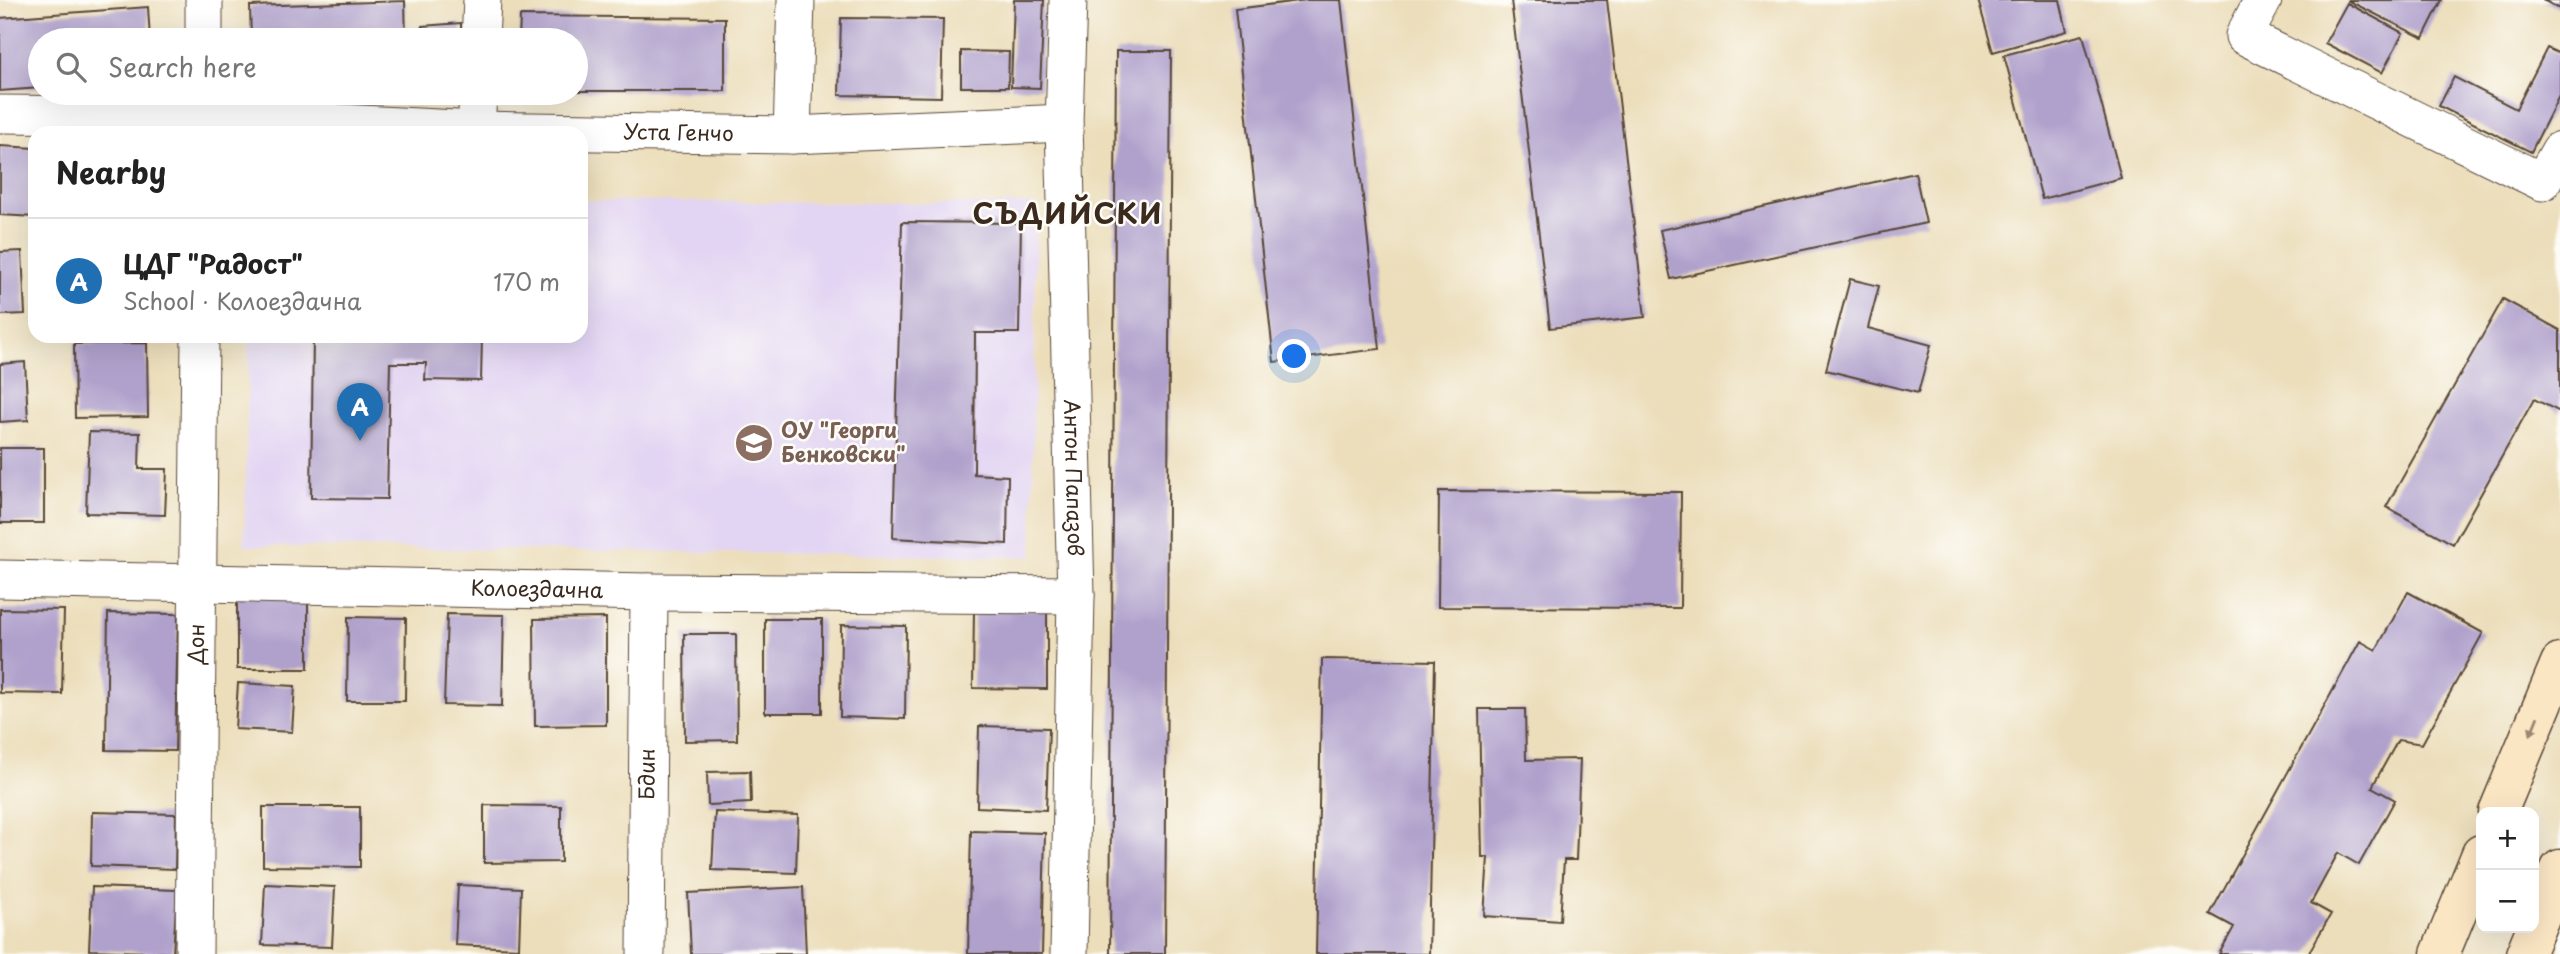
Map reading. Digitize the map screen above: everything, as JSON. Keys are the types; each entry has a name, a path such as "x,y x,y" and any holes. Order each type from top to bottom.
{"main road":[{"path":"2500,807 2560,663"},
{"path":"2440,954 2476,866"},
{"path":"2525,954 2560,869"}],"street":[{"path":"204,0 204,28"},
{"path":"481,28 482,0"},
{"path":"793,135 796,0"},
{"name":"Антон Папазов","path":"1068,0 1064,123 1076,595 1069,954"},
{"path":"2263,0 2244,36 2542,182 2560,150"},
{"path":"476,126 477,105"},
{"name":"Уста Генчо","path":"0,114 205,114 408,126"},
{"name":"Уста Генчо","path":"588,132 793,135 1064,123"},
{"name":"Дон","path":"194,954 195,582 200,343"},
{"name":"Колоездачна","path":"0,579 649,592 1076,595"},
{"name":"Бдин","path":"646,954 649,592"}],"shaded area":[{"name":"ОУ \"Георги Бенковски\"","path":"588,201 1036,204 1032,557 244,546 249,343 588,343"}],"building":[{"path":"1014,0 1044,0 1040,88 1011,87"},
{"path":"1307,0 1341,0 1380,349 1274,362 1235,9"},
{"path":"1511,0 1607,0 1645,317 1550,328"},
{"path":"1978,0 2060,0 2067,31 1993,52"},
{"path":"2347,0 2442,0 2423,38"},
{"path":"2543,0 2560,0 2560,9"},
{"path":"405,1 406,28 251,28 250,6"},
{"path":"2347,3 2403,33 2382,73 2325,43"},
{"path":"148,7 149,28 28,28 28,89 0,91 0,18"},
{"path":"520,16 725,18 725,91 588,91 588,28 520,28"},
{"path":"841,18 943,19 941,97 839,95"},
{"path":"461,23 461,28 422,26"},
{"path":"2083,35 2121,178 2042,199 2004,55"},
{"path":"2547,48 2560,54 2560,94 2531,152 2439,106 2454,77 2516,109"},
{"path":"961,51 1009,52 1008,87 961,87"},
{"path":"1116,51 1171,51 1165,954 1110,954"},
{"path":"0,146 28,148 28,217 0,215"},
{"path":"1915,173 1926,223 1671,279 1660,230"},
{"path":"902,222 1021,223 1019,333 975,333 974,474 1008,476 1007,544 893,538"},
{"path":"22,251 25,314 0,315 0,252"},
{"path":"1850,279 1879,286 1868,328 1931,345 1918,393 1826,370"},
{"path":"2503,299 2560,330 2560,412 2534,399 2453,544 2386,507"},
{"path":"147,343 148,417 75,418 74,344"},
{"path":"313,343 482,343 481,381 425,380 426,363 390,363 387,499 311,498"},
{"path":"25,362 28,420 0,422 0,364"},
{"path":"89,432 140,433 139,469 167,469 165,515 86,513"},
{"path":"0,448 44,448 44,523 0,523"},
{"path":"1439,491 1681,492 1680,608 1438,607"},
{"path":"2408,592 2483,633 2422,744 2398,740 2372,787 2395,800 2359,865 2338,853 2311,903 2331,914 2308,954 2219,954 2234,927 2210,914 2360,641 2376,650"},
{"path":"237,596 308,596 308,669 237,669"},
{"path":"0,609 64,610 62,694 0,693"},
{"path":"974,609 1047,610 1047,689 973,688"},
{"path":"108,613 178,614 175,751 106,750"},
{"path":"447,614 504,615 502,706 444,705"},
{"path":"348,617 406,618 405,701 347,701"},
{"path":"606,618 606,725 535,726 534,619"},
{"path":"765,619 822,619 822,713 765,713"},
{"path":"841,625 906,626 905,719 840,717"},
{"path":"684,634 736,634 737,740 685,741"},
{"path":"1322,659 1435,661 1429,954 1316,954"},
{"path":"238,683 295,686 292,732 235,729"},
{"path":"1479,709 1525,709 1526,760 1580,759 1576,860 1564,860 1560,921 1484,916 1488,857 1482,857"},
{"path":"979,726 1049,728 1046,810 977,807"},
{"path":"750,771 751,803 708,805 707,772"},
{"path":"484,805 561,806 561,862 484,863"},
{"path":"263,807 360,807 360,867 263,866"},
{"path":"92,812 176,814 175,869 91,866"},
{"path":"715,812 798,815 796,873 712,870"},
{"path":"971,831 1045,833 1042,954 968,954"},
{"path":"265,884 335,887 332,947 262,945"},
{"path":"458,885 521,888 519,948 455,945"},
{"path":"92,887 177,890 173,953 89,950"},
{"path":"803,887 806,954 691,954 688,893"}],"place":[{"name":"ЦДГ \"Радост\"","path":"360,441"},
{"name":"ОУ \"Георги Бенковски\"","path":"754,443"}],"district":[{"name":"СЪДИЙСКИ","path":"1068,214"}]}
